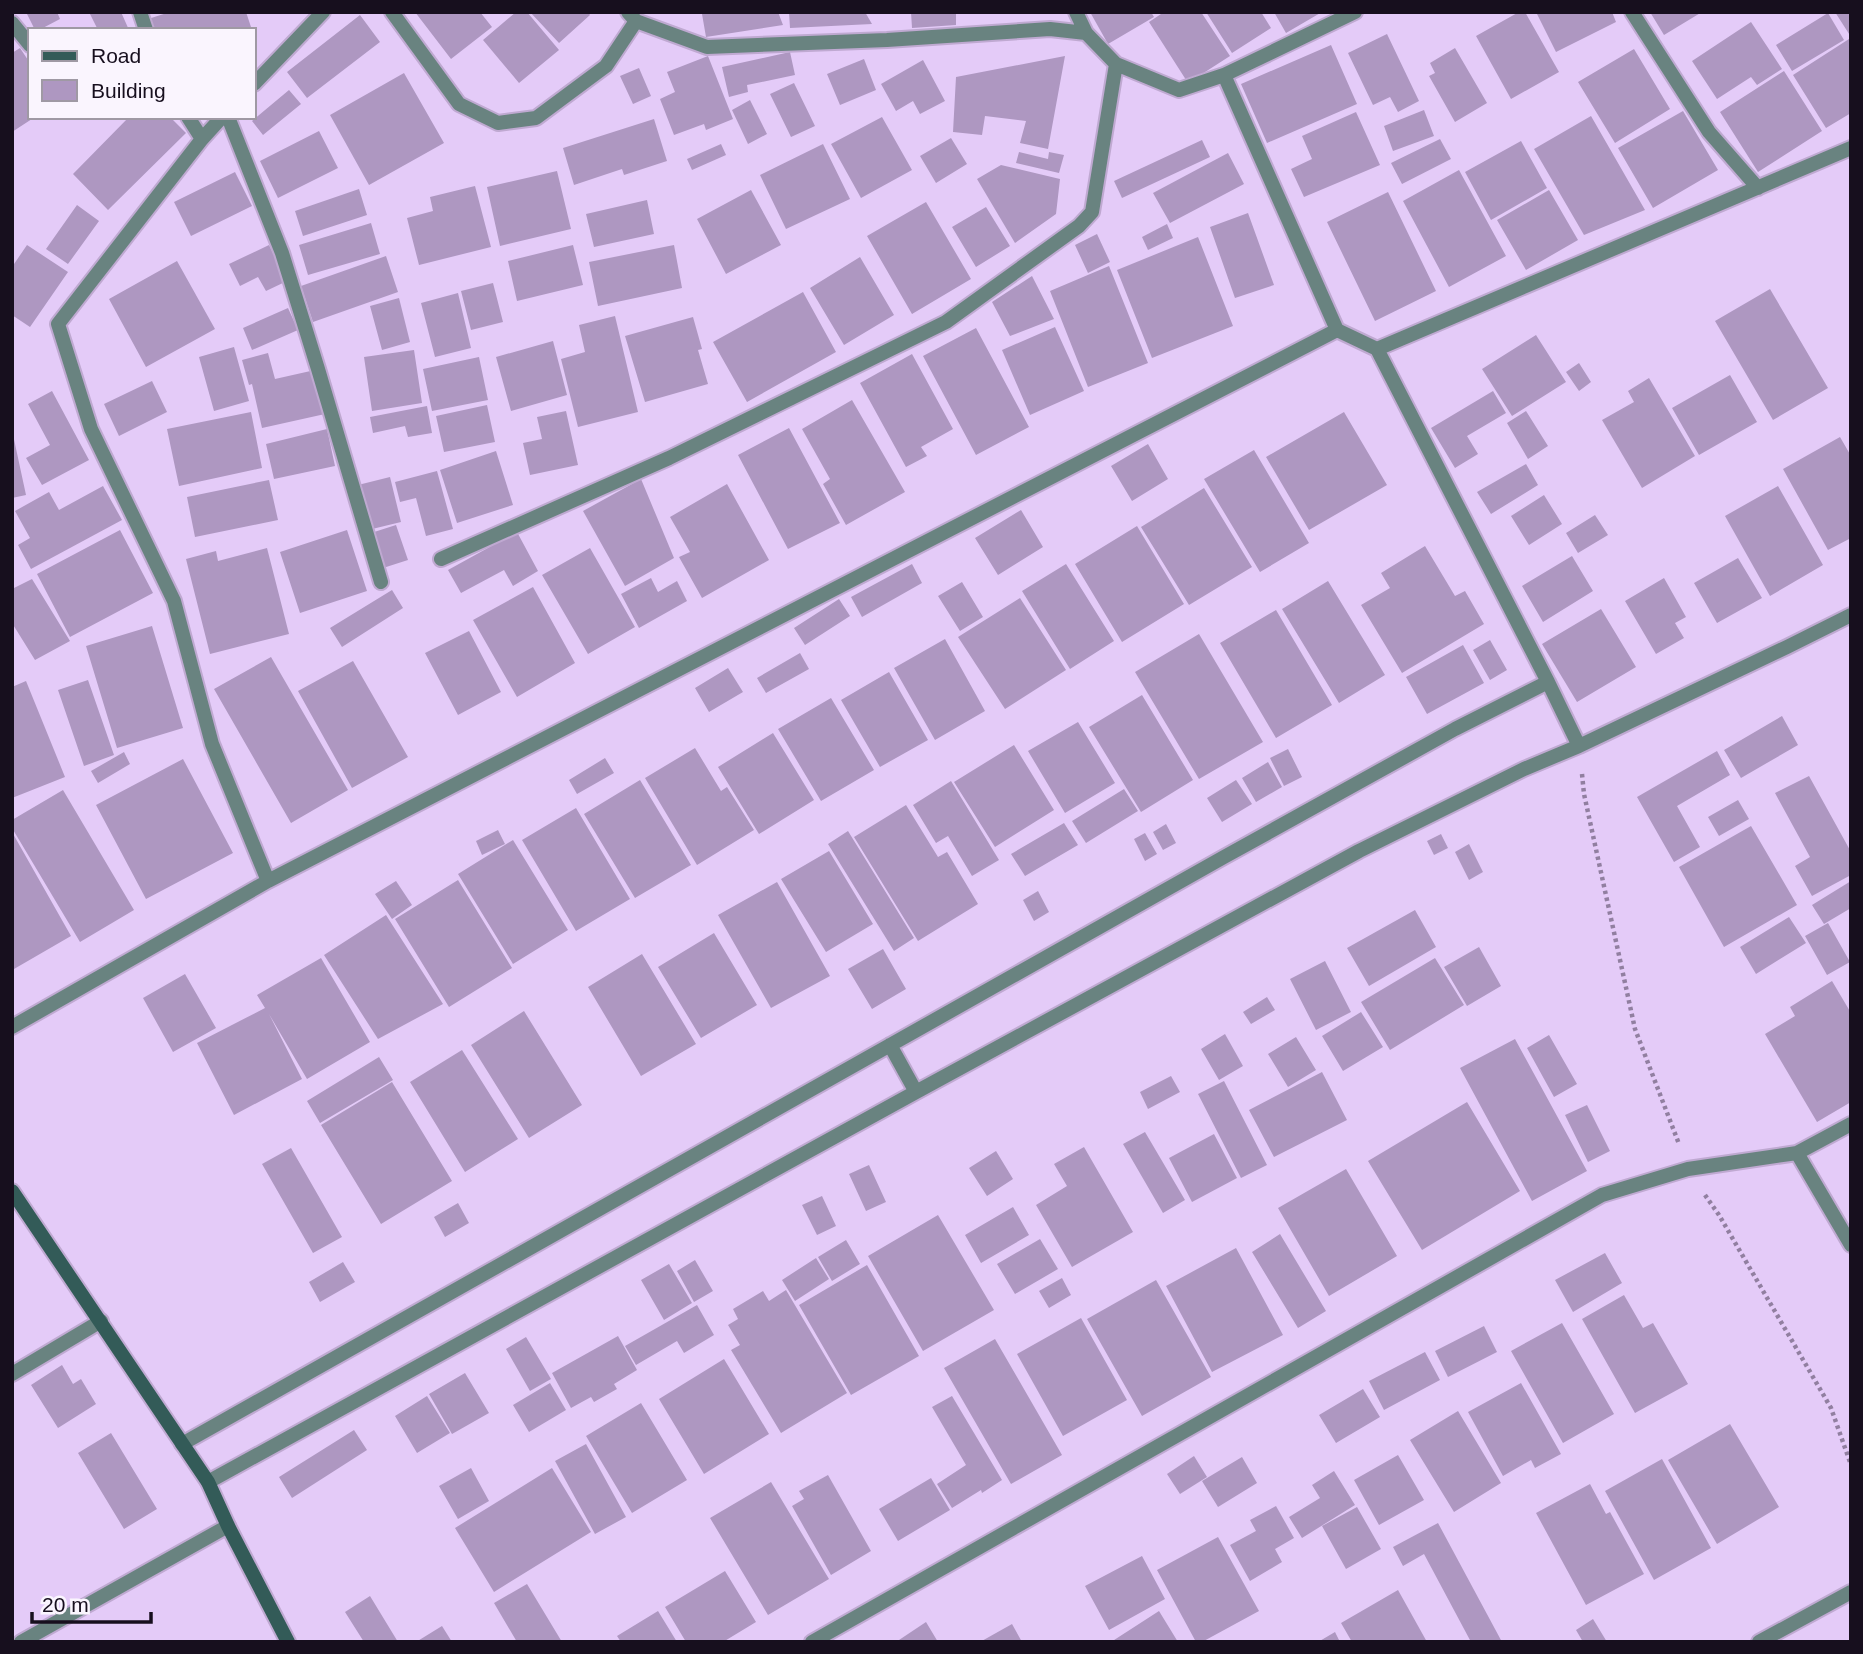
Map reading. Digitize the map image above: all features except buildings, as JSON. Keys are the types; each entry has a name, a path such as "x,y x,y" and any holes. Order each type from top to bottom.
{"street":[{"path":"256,82 323,12"},
{"path":"392,12 459,104 498,123 536,118 606,66 632,17 707,47 887,40 1050,29 1086,33"},
{"path":"1076,12 1086,33 1116,64 1179,90 1224,75 1355,12"},
{"path":"1632,12 1709,132 1758,188"},
{"path":"12,23 28,43"},
{"path":"441,559 669,458 946,323 1079,226 1092,212 1116,64"},
{"path":"1224,75 1337,330 1377,349 1579,746"},
{"path":"189,119 202,139"},
{"path":"220,119 58,324 91,429 174,601 212,744 268,881"},
{"path":"229,119 282,253 381,582"},
{"path":"1377,349 1851,148"},
{"path":"12,1027 268,881 1337,330"},
{"path":"208,1482 1359,851 1524,769 1579,746 1851,615"},
{"path":"182,1444 1443,736 1548,682"},
{"path":"890,1045 916,1092"},
{"path":"812,1642 1602,1195 1688,1169 1797,1153 1851,1124"},
{"path":"1797,1153 1851,1245"},
{"path":"12,1191 208,1482 288,1642"},
{"path":"12,1374 101,1321"},
{"path":"21,1642 228,1526"},
{"path":"1759,1642 1851,1592"}],"path":[{"path":"1579,746 1584,794 1635,1029 1688,1169 1719,1215 1831,1408 1851,1465"}]}
